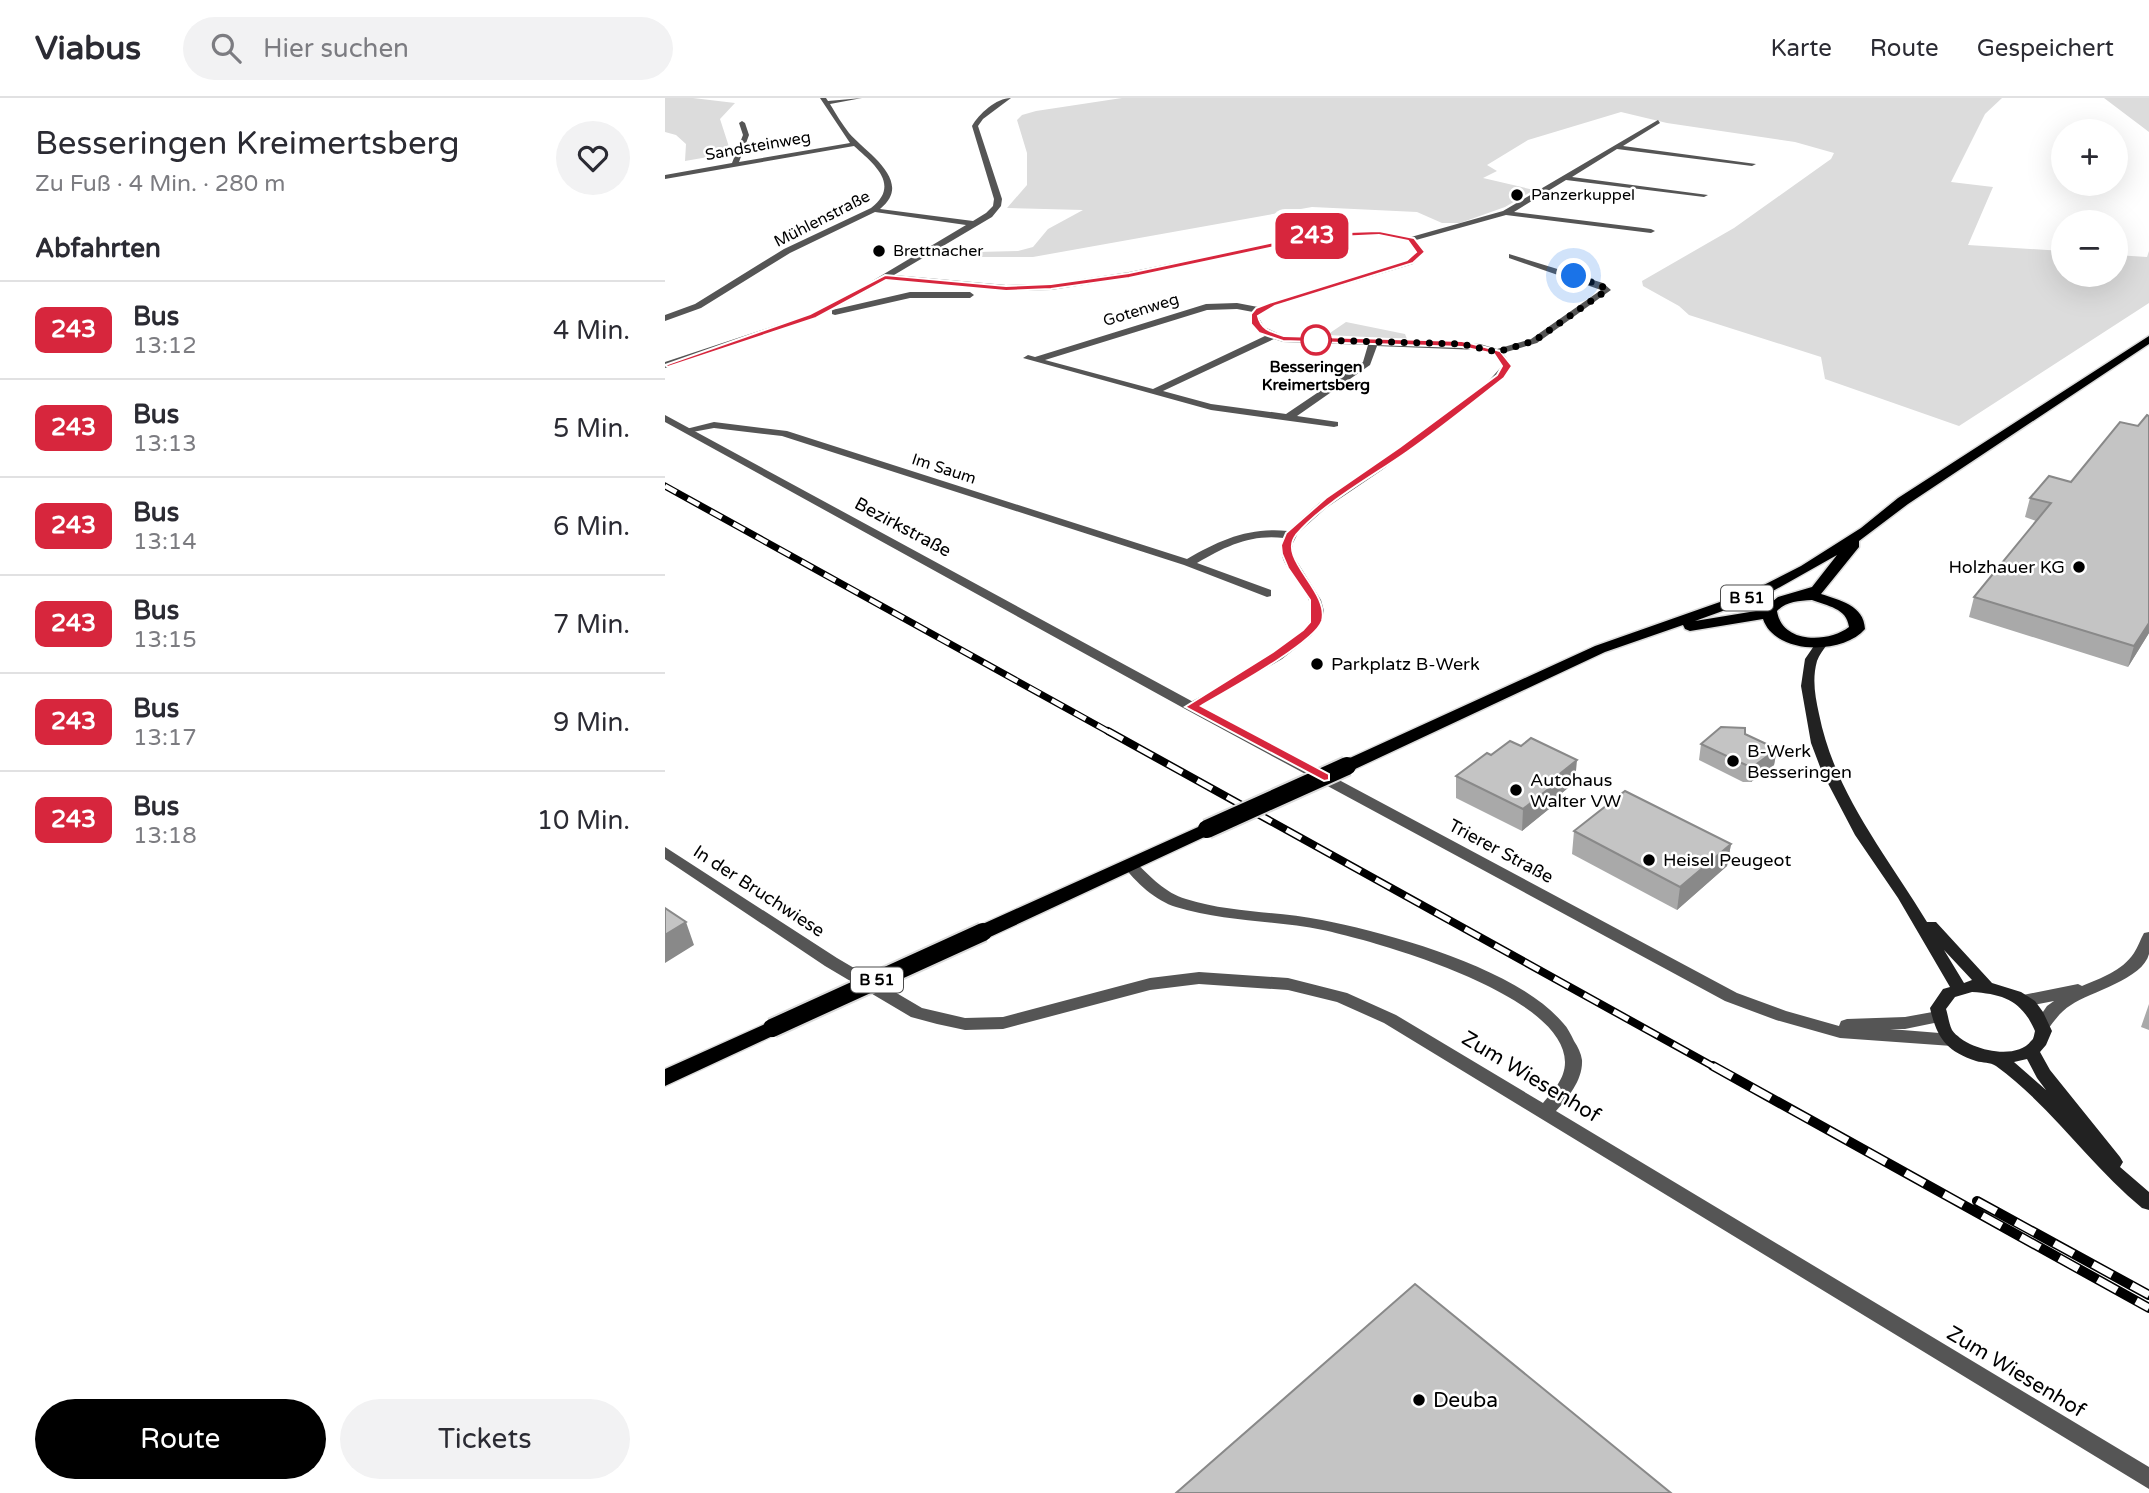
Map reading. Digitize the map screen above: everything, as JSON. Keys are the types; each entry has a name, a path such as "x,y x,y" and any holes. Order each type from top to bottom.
{"main road":[{"name":"B 51","path":"665,1078 1618,642 1759,593 1806,569 1866,531 1903,501 2149,339"},
{"name":"B 51","path":"1805,596 1817,590 1866,531"},
{"name":"B 51","path":"1836,602 1831,595 1840,561"},
{"path":"1805,596 1836,602 1854,614 1857,622 1857,629 1841,640 1822,643 1796,639 1780,632 1769,619 1777,602 1805,596"},
{"name":"B 51","path":"1618,642 1710,623 1769,619"},
{"path":"1796,639 1808,670"},
{"path":"1822,643 1811,659 1808,670 1809,705 1829,772 1863,835 1904,896 1959,989"},
{"path":"1904,896 1987,987"},
{"path":"1987,987 2023,1000 2032,1008 2042,1025 2043,1035 2040,1045 2032,1052 2017,1058 1999,1059 1973,1053 1952,1040 1942,1029 1938,1017 1942,1000 1959,989 1987,987"},
{"path":"2032,1052 2043,1074 2149,1201"},
{"path":"1999,1059 2030,1084 2074,1133 2149,1201"}],"street":[{"name":"Mühlenstraße","path":"824,100 859,98"},
{"path":"813,316 885,277 993,212 998,202 975,127 980,118 1008,98"},
{"name":"Mühlenstraße","path":"665,318 705,303 787,251 874,210 886,198 887,180 877,160 855,144 824,100"},
{"path":"885,277 1006,288 1051,286 1129,275 1317,236 1379,233 1411,239 1506,213 1658,122"},
{"path":"735,163 746,135 742,123"},
{"name":"Sandsteinweg","path":"665,177 855,144"},
{"path":"1615,147 1752,164"},
{"path":"1565,178 1704,195"},
{"path":"874,210 974,224"},
{"path":"1506,213 1651,231"},
{"path":"1411,239 1421,252 1410,261 1259,310 1254,316 1255,324 1273,336 1299,340 1462,344 1497,352 1534,341 1607,290 1600,285 1512,256"},
{"path":"665,365 813,316 910,295 999,297"},
{"name":"Gotenweg","path":"1259,310 1237,306 1206,307 1032,359 1211,407 1335,424"},
{"path":"1154,392 1273,336"},
{"path":"1287,418 1367,363 1374,342"},
{"path":"2126,353 2149,344"},
{"path":"1192,707 1288,648 1308,632 1316,622 1316,600 1293,568 1286,545 1290,535 1330,500 1404,450 1501,376 1507,366 1497,352"},
{"name":"Bezirkstraße","path":"665,418 1192,707"},
{"name":"Im Saum","path":"687,430 725,426 783,433 1188,563 1266,593"},
{"path":"1188,563 1248,534 1271,532 1290,535"},
{"name":"Trierer Straße","path":"1192,707 1731,997 1840,1032 1952,1040"},
{"name":"In der Bruchwiese","path":"665,852 831,962"},
{"path":"1130,865 1162,894 1176,902 1201,909 1320,924 1366,935 1454,964 1518,995 1544,1012 1566,1039 1573,1054 1571,1076 1564,1092 1545,1112"},
{"path":"2042,1025 2047,1014 2055,1008 2129,971 2145,950 2149,937"},
{"name":"Zum Wiesenhof","path":"831,962 917,1013 965,1024 1003,1023 1150,984 1199,978 1289,984 1341,997 1390,1019 2149,1479"},
{"path":"2023,1000 2097,986"},
{"name":"Trierer Straße","path":"1797,1020 1843,1025 1880,1025 1938,1017"}],"shaded area":[{"path":"665,98 735,103 720,119 731,153 685,161 686,144 676,135 665,132"},
{"path":"1122,98 2002,98 1985,114 1951,182 1993,187 1968,245 2051,250 2051,287 2128,287 2128,256 2147,257 2149,251 2149,303 1959,426 1825,379 1821,357 1689,315 1679,306 1643,286 1642,281 1734,228 1831,159 1834,153 1795,142 1667,123 1621,112 1528,140 1487,165 1497,171 1483,178 1534,190 1505,207 1460,223 1442,223 1417,212 1312,207 1033,257 972,257 977,252 1018,251 1033,247 1048,229 1083,210 1007,208 1027,185 1027,153 1017,120 1022,115"},
{"path":"2104,98 2149,98 2149,132"},
{"path":"1346,322 1405,334 1407,339 1327,335"}],"building":[{"name":"Holzhauer KG","path":"2147,415 2149,623 2134,646 1974,597 2051,503 2030,498 2049,476 2071,482 2120,422 2138,426"},
{"path":"1721,727 1745,728 1745,734 1777,749 1754,766 1746,765 1701,744"},
{"path":"1531,738 1577,760 1546,785 1551,787 1523,809 1456,776 1487,753 1491,755 1510,741 1521,746"},
{"path":"1625,791 1731,844 1680,887 1574,831"},
{"path":"665,908 686,922 665,935"},
{"name":"Deuba","path":"1415,1284 1671,1493 1176,1493"}],"railway":[{"path":"665,486 1111,733"},
{"path":"1108,731 1716,1068"},
{"path":"1713,1066 2149,1308"},
{"path":"1977,1201 2149,1295"}],"bus line":[{"name":"243","path":"665,365 813,316 885,277 1006,288 1051,286 1129,275 1317,236 1379,233 1411,239 1421,252 1410,261 1272,304 1259,310 1254,316 1255,324 1262,331 1283,339 1480,346 1497,352 1507,366 1501,376 1404,450 1330,500 1290,535 1286,545 1288,554 1293,568 1316,600 1316,622 1308,632 1278,654 1192,707 1324,777"}],"place":[{"name":"Panzerkuppel","path":"1517,195"},
{"name":"Brettnacher","path":"879,251"},
{"name":"Besseringen Kreimertsberg","path":"1316,340"},
{"name":"Holzhauer KG","path":"2079,567"},
{"name":"Parkplatz B-Werk","path":"1317,664"},
{"name":"B-Werk Besseringen","path":"1733,761"},
{"name":"Autohaus Walter VW","path":"1516,790"},
{"name":"Heisel Peugeot","path":"1649,860"},
{"name":"Deuba","path":"1419,1400"}],"route":[{"path":"1316,340 1462,344 1497,352 1523,346 1607,290 1574,276"}]}
